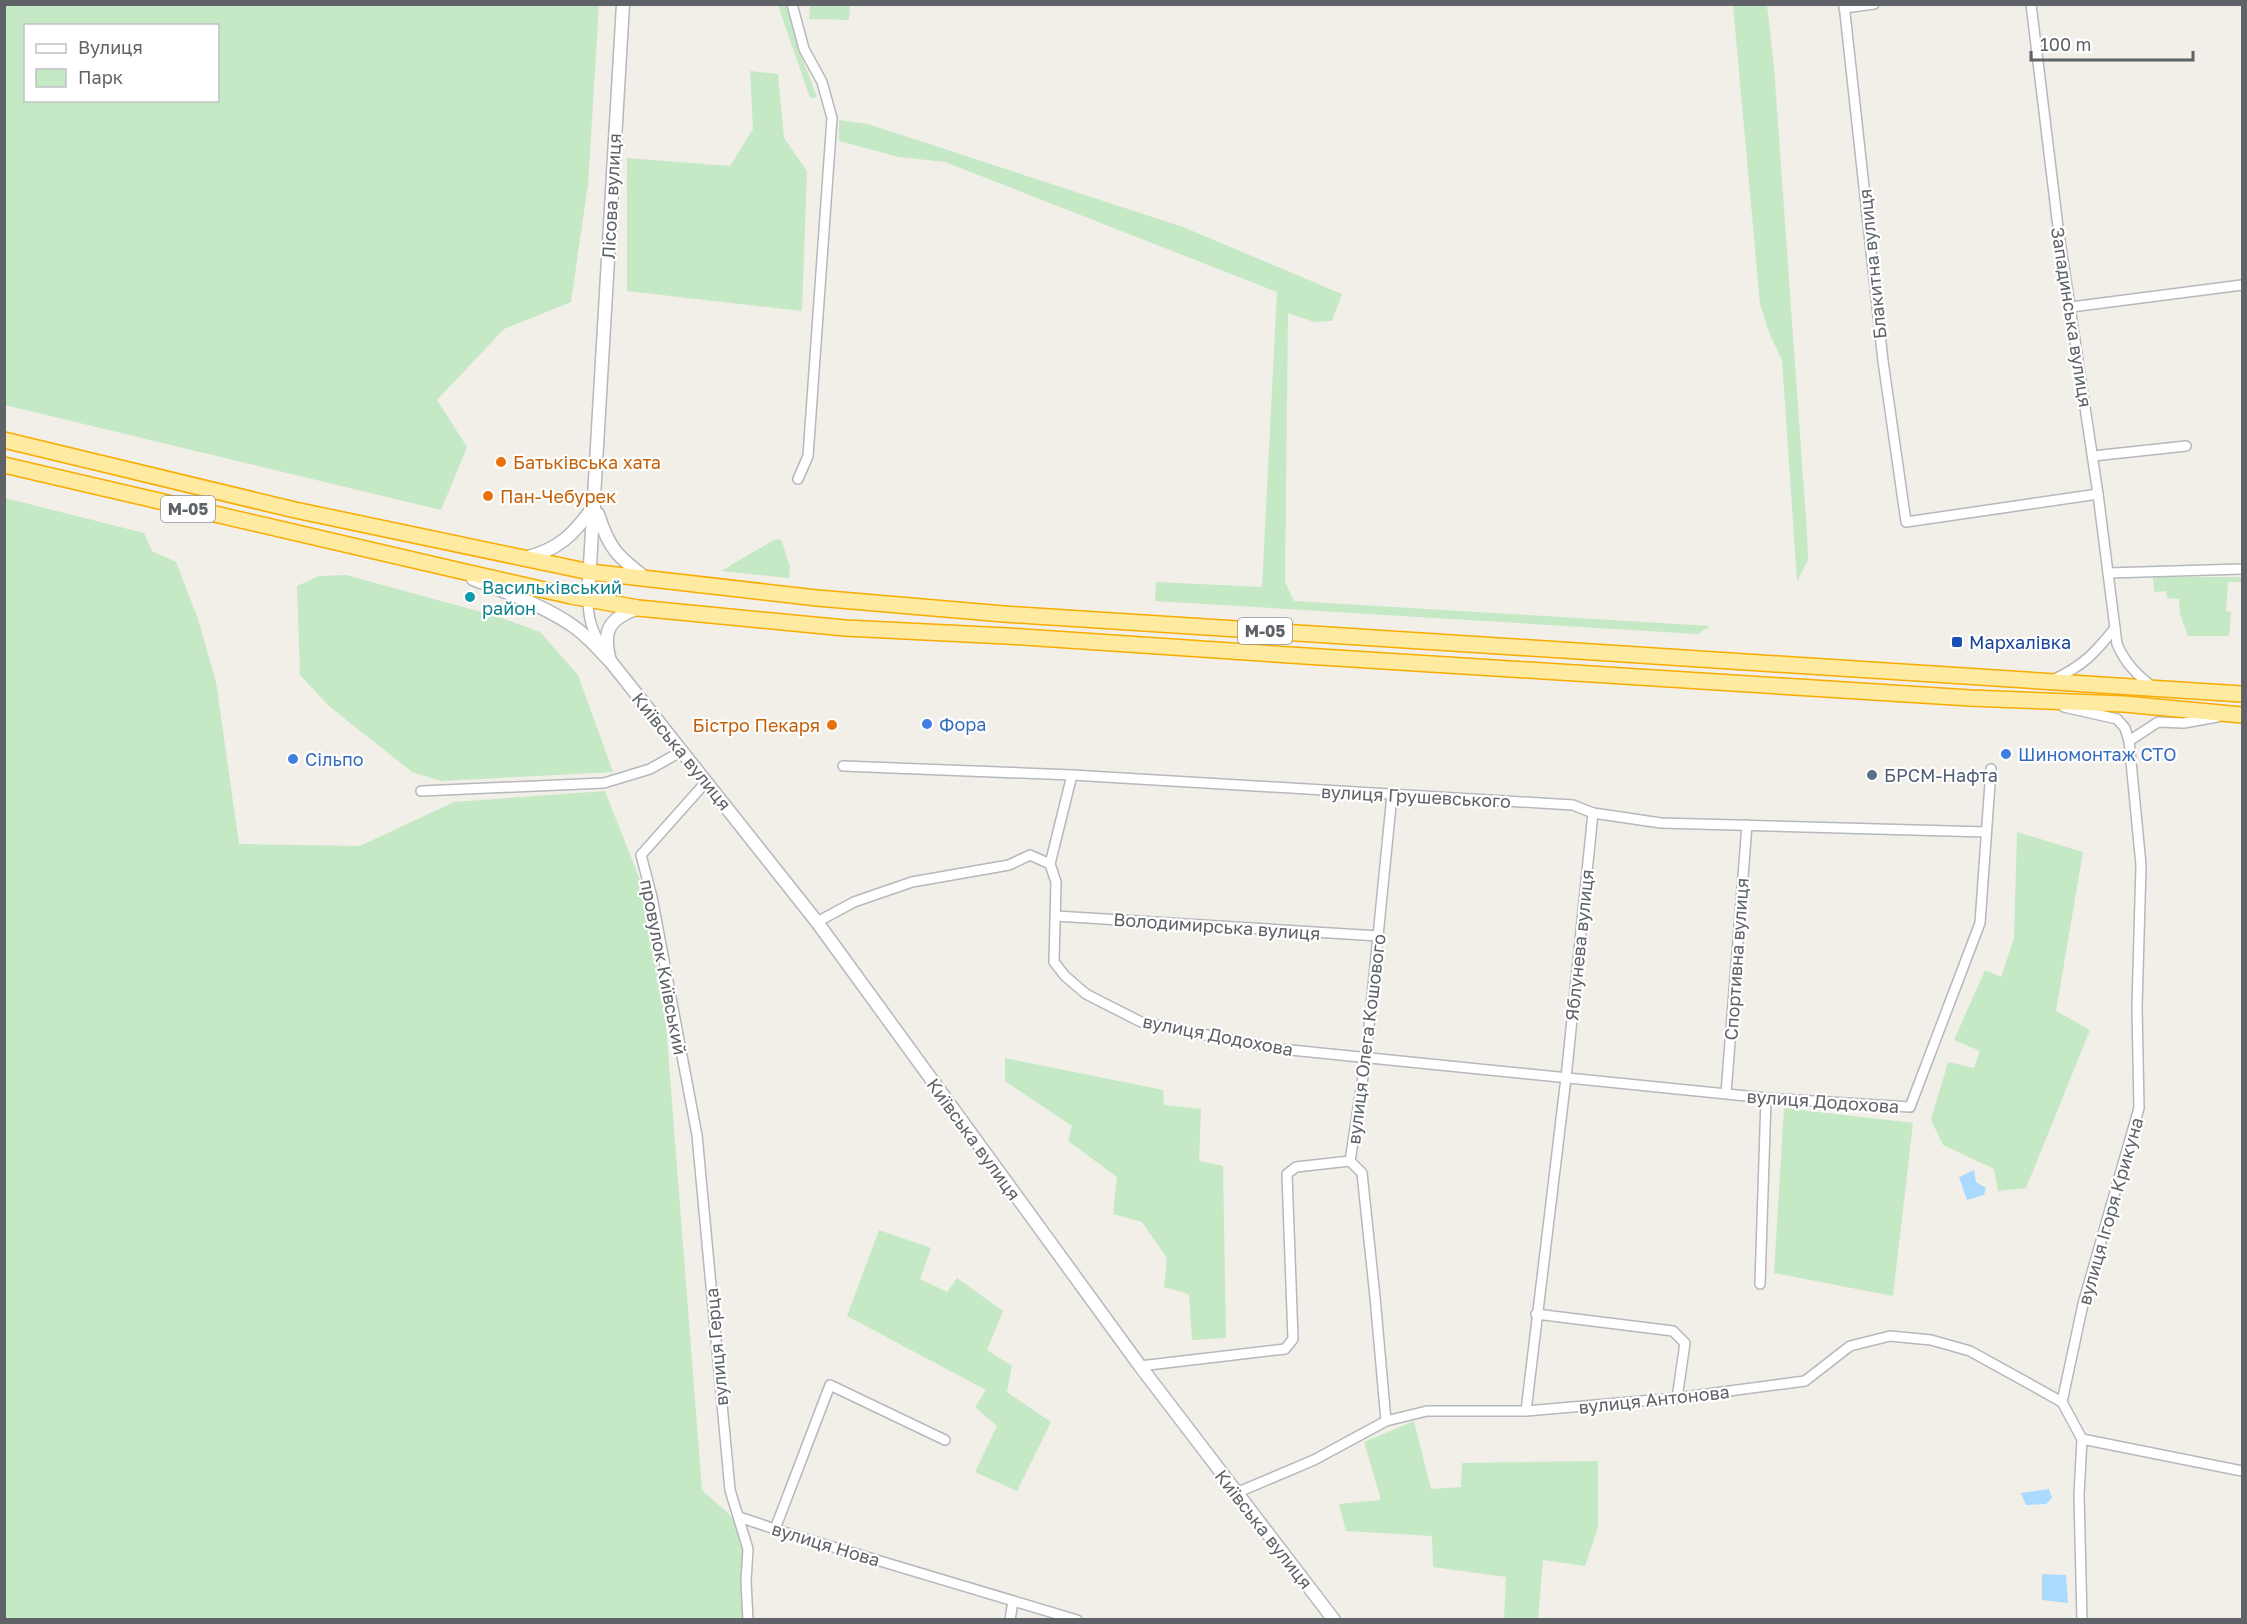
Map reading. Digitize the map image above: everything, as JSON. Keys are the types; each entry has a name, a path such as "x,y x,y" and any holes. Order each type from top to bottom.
{"highway":[{"name":"М-05","path":"4,440 295,510 590,572 648,580 828,599 1016,615 2242,694"},
{"name":"М-05","path":"4,465 448,568 638,608 844,628 1007,636 1305,657 2043,701 2124,704 2239,714"}],"street":[{"name":"Лісова вулиця","path":"588,599 622,4"},
{"path":"792,4 804,49 822,82 832,118 808,456 798,479"},
{"path":"1844,6 1874,4"},
{"name":"Западинська вулиця","path":"2031,4 2058,227 2072,307 2117,644 2122,657 2135,674 2154,688"},
{"name":"Блакитна вулиця","path":"1844,6 1883,361 1906,522 2098,494"},
{"path":"2072,307 2242,285"},
{"path":"2092,456 2186,446"},
{"path":"524,558 552,549 564,541 577,530 595,505"},
{"path":"595,505 609,545 620,558 648,580"},
{"name":"Київська вулиця","path":"448,568 535,604 570,624 611,662 817,922 1140,1366 1334,1620"},
{"path":"2108,573 2242,569"},
{"path":"588,599 588,614 593,632 611,662"},
{"path":"611,662 605,643 607,630 614,621 638,608"},
{"path":"2049,682 2076,669 2094,654 2115,628"},
{"path":"2043,701 2117,719 2125,728 2129,741 2158,722 2184,723 2239,714"},
{"name":"вулиця Ігоря Крикуна","path":"2062,1402 2083,1304 2139,1108 2137,1007 2141,865 2129,741"},
{"path":"421,791 603,783 650,769 682,752"},
{"name":"вулиця Грушевського","path":"843,766 1072,775 1573,805 1593,813 1662,823 1986,832"},
{"name":"вулиця Додохова","path":"1050,864 1056,882 1054,962 1065,976 1086,994 1140,1022 1271,1048 1766,1098 1910,1107 1980,923 1991,769"},
{"path":"817,922 854,902 912,882 1009,865 1030,855 1050,864 1072,775"},
{"name":"провулок Київський","path":"700,1175 697,1136 652,897 641,855 706,782"},
{"name":"вулиця Олега Кошового","path":"1386,1421 1376,1297 1362,1173 1350,1161 1366,1057 1392,795"},
{"name":"Яблунева вулиця","path":"1566,1078 1593,813"},
{"name":"Спортивна вулиця","path":"1726,1093 1747,825"},
{"name":"Володимирська вулиця","path":"1056,916 1379,936"},
{"path":"1526,1411 1566,1078"},
{"path":"1760,1284 1766,1098"},
{"path":"1140,1366 1285,1349 1293,1340 1287,1174 1296,1167 1350,1161"},
{"name":"вулиця Герца","path":"700,1175 730,1490 739,1517"},
{"path":"1536,1314 1673,1331 1685,1343 1677,1398"},
{"name":"вулиця Антонова","path":"1236,1493 1314,1460 1386,1421 1427,1411 1526,1411 1677,1398 1805,1381 1850,1346 1890,1336 1931,1340 1970,1351 2062,1402"},
{"path":"775,1529 830,1385 945,1440"},
{"path":"2062,1402 2082,1439 2079,1495 2082,1620"},
{"path":"2082,1439 2242,1471"},
{"name":"вулиця Нова","path":"739,1517 1077,1620"},
{"name":"вулиця Нова","path":"739,1517 748,1549 746,1581 748,1620"},
{"path":"1010,1620 1012,1601"}],"green space":[{"path":"5,4 599,5 588,184 571,302 504,329 437,400 467,447 441,510 5,405"},
{"path":"778,5 786,5 817,97 810,98"},
{"path":"810,5 850,5 849,20 809,19"},
{"path":"1733,5 1767,5 1774,67 1807,534 1808,560 1797,581 1782,360 1770,335 1760,304"},
{"path":"750,71 778,74 784,138 807,171 802,311 627,291 627,158 730,166 753,129"},
{"path":"839,120 868,124 1183,227 1342,294 1332,321 1314,322 1288,313 1285,582 1294,601 1710,626 1698,634 1155,601 1156,582 1262,587 1277,292 945,162 899,157 839,141"},
{"path":"5,498 144,533 152,551 176,562 198,619 216,682 239,844 360,846 454,802 605,791 640,880 664,999 702,1490 733,1518 748,1549 746,1619 5,1620"},
{"path":"779,539 790,567 789,578 721,571 774,540"},
{"path":"346,575 496,616 540,632 578,675 613,772 441,781 412,772 330,707 300,675 297,586 319,576"},
{"path":"2153,577 2242,577 2242,582 2228,582 2226,611 2231,612 2229,636 2188,636 2180,614 2179,599 2167,598 2166,591 2154,592"},
{"path":"2017,832 2083,852 2056,1011 2090,1030 2026,1188 1998,1191 1994,1169 1943,1145 1931,1120 1948,1062 1974,1068 1980,1051 1954,1040 1985,970 2001,977 2014,938"},
{"path":"1005,1058 1163,1090 1164,1105 1201,1109 1199,1161 1223,1166 1226,1338 1192,1340 1189,1294 1164,1287 1167,1258 1142,1222 1113,1214 1117,1177 1068,1141 1072,1126 1005,1081"},
{"path":"1784,1108 1913,1123 1893,1296 1774,1273"},
{"path":"879,1230 931,1248 920,1279 947,1292 957,1278 1003,1311 987,1350 1012,1366 1007,1392 1051,1422 1017,1491 975,1472 997,1426 975,1407 986,1390 847,1316"},
{"path":"1414,1421 1431,1489 1461,1487 1462,1463 1598,1461 1598,1527 1585,1566 1543,1560 1538,1619 1504,1619 1506,1577 1433,1567 1432,1536 1346,1531 1339,1504 1381,1500 1364,1442"}],"water":[{"path":"1974,1170 1976,1182 1986,1188 1984,1195 1967,1200 1959,1177"},
{"path":"2049,1489 2052,1498 2046,1504 2026,1505 2021,1493"},
{"path":"2042,1574 2066,1575 2068,1603 2042,1600"}],"place":[{"name":"Батьківська хата","path":"501,462"},
{"name":"Пан-Чебурек","path":"488,496"},
{"name":"Васильківський район","path":"470,597"},
{"name":"Мархалівка","path":"1957,642"},
{"name":"Фора","path":"927,724"},
{"name":"Бістро Пекаря","path":"832,725"},
{"name":"Шиномонтаж СТО","path":"2006,754"},
{"name":"Сільпо","path":"293,759"},
{"name":"БРСМ-Нафта","path":"1872,775"}]}
